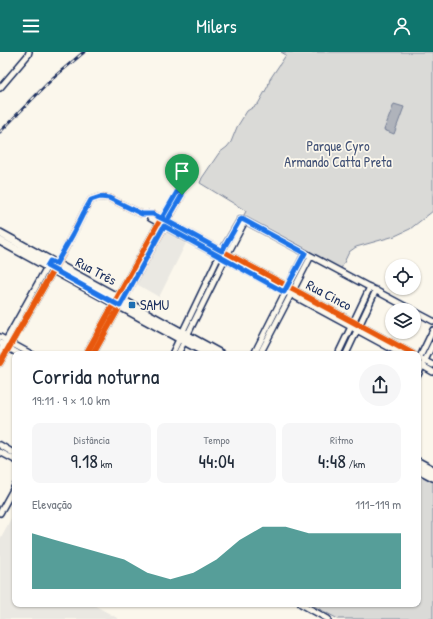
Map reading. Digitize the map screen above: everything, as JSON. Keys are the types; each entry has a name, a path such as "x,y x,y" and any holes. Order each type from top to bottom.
{"street":[{"path":"0,88 29,52"},
{"path":"88,351 119,302 166,224 182,195 179,191 159,223 119,302 95,351"},
{"path":"0,351 6,344 52,265 73,234 91,200 100,197 109,198 142,214 148,214"},
{"name":"Rua Cinco","path":"148,214 151,213 162,218 166,224"},
{"name":"Rua Cinco","path":"148,214 150,218 159,223 166,224 223,255 293,289 408,351"},
{"path":"174,351 183,337 223,255 243,220 400,303"},
{"name":"Rua Três","path":"0,233 52,265 119,302 183,337 214,351"},
{"name":"Rua Três","path":"0,241 52,265"},
{"path":"256,351 305,253"},
{"name":"Rua Cinco","path":"223,255 284,292 395,351"},
{"path":"262,351 311,256"},
{"path":"339,351 370,287"},
{"path":"347,351 376,290"},
{"path":"421,314 433,321"},
{"path":"272,318 277,321"},
{"path":"421,359 433,330"},
{"path":"0,337 15,351"},
{"path":"179,351 183,337"},
{"name":"Rua Três","path":"183,337 204,351"},
{"path":"6,344 24,351"},
{"path":"0,363 6,344"},
{"path":"421,360 433,344"},
{"path":"421,361 433,365"},
{"path":"421,362 433,372"},
{"path":"0,445 12,452"},
{"path":"0,452 12,458"},
{"path":"421,464 433,470"},
{"path":"421,471 433,477"},
{"path":"0,513 12,491"},
{"path":"309,607 328,619"}],"shaded area":[{"path":"394,104 404,107 394,134 384,130"},
{"path":"164,226 188,239 159,297 133,282"},
{"path":"12,517 12,607 97,607 119,619 0,619 0,539"}],"green space":[{"name":"Parque Cyro Armando Catta Preta","path":"281,52 433,52 433,211 410,229 395,236 356,247 349,252 340,271 242,219 246,211 200,183 219,153 231,142 237,127 247,111 258,104 268,86 270,79 286,55"},
{"path":"421,475 433,482 433,619 338,619 316,607 421,607"}],"railway":[{"path":"0,132 53,78 84,52"}],"cycle path":[{"path":"88,351 159,223 179,191 182,195 95,351"},
{"path":"0,363 62,255 91,200 100,197 109,198 142,214 153,214 407,351"}],"place":[{"name":"SAMU","path":"132,305"}],"route":[{"path":"182,195 167,221 151,213 142,214 109,198 100,197 91,200 62,255 56,264 50,261 47,266 120,306 164,226 284,292 305,253 242,219 222,251 167,221 162,218 177,192 179,191 182,195"}]}
